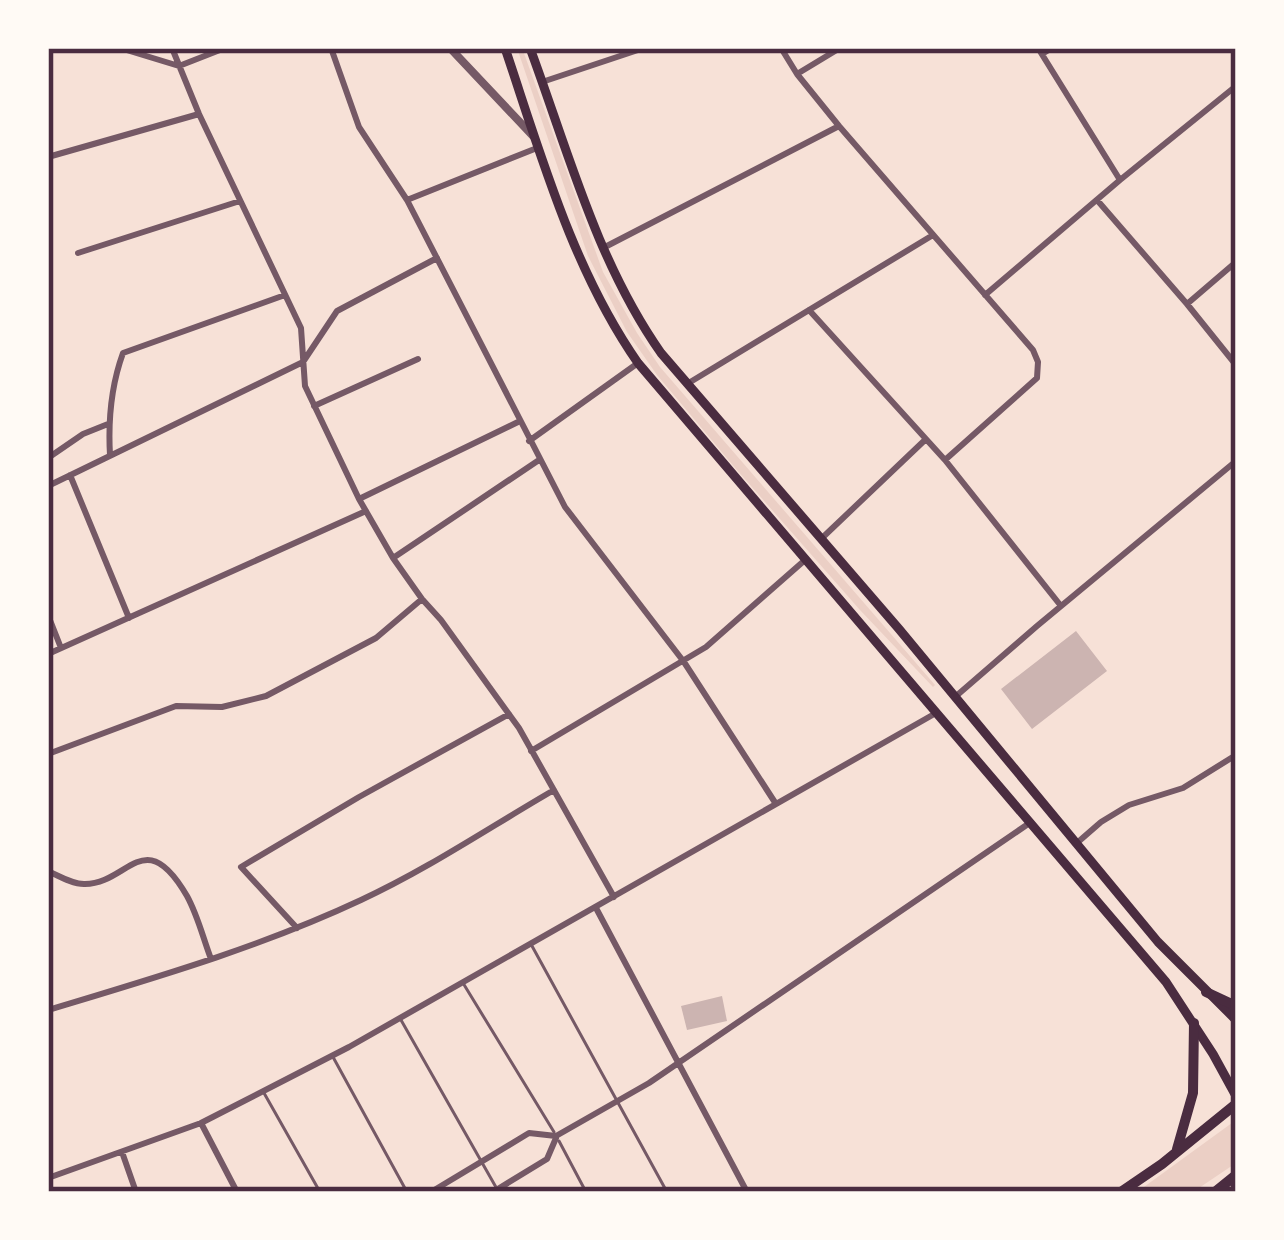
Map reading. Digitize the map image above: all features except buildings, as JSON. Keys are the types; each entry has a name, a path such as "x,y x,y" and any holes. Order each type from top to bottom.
{"highway":[{"path":"1206,992 1236,1006"},
{"path":"1177,1150 1193,1093 1194,1023"},
{"path":"1121,1192 1162,1164 1236,1100"},
{"path":"1215,1192 1236,1175"}],"main road":[{"path":"505,48 536,142 598,297 638,363 1166,982 1236,1100"},
{"path":"530,48 603,248 643,327 1158,942 1236,1021"},
{"path":"938,712 955,698"}],"street":[{"path":"120,48 179,66 225,48"},
{"path":"172,48 301,328 305,386 359,499 393,559 509,715 614,898"},
{"path":"331,48 358,128 407,200 565,507 684,662 776,804"},
{"path":"407,200 536,142 450,48"},
{"path":"542,82 644,48"},
{"path":"781,48 838,126 1033,350 1037,378 945,460"},
{"path":"796,74 840,48"},
{"path":"1052,48 1040,51 1120,180"},
{"path":"985,295 1236,86"},
{"path":"48,157 199,114"},
{"path":"603,248 838,126"},
{"path":"1097,200 1236,365"},
{"path":"77,253 240,201"},
{"path":"687,384 933,235"},
{"path":"48,485 303,362 338,311 437,257"},
{"path":"1187,304 1236,262"},
{"path":"110,455 108,424 123,353 285,295"},
{"path":"809,310 945,460 1061,606"},
{"path":"314,406 418,359"},
{"path":"529,441 638,363"},
{"path":"359,499 519,422"},
{"path":"48,458 82,434 108,424"},
{"path":"821,539 926,440"},
{"path":"393,559 539,460"},
{"path":"955,698 1236,461"},
{"path":"70,475 129,618"},
{"path":"48,654 366,511"},
{"path":"531,751 706,647 805,560"},
{"path":"48,754 176,706 223,707 266,696 376,638 422,599"},
{"path":"48,615 62,648"},
{"path":"48,1178 201,1123 332,1056 938,712"},
{"path":"297,928 242,867 509,715"},
{"path":"1075,844 1129,806 1183,788 1236,755"},
{"path":"48,1010 211,959 364,899 554,790"},
{"path":"431,1192 529,1133 556,1136 617,1102 1031,822"},
{"path":"48,871 77,884 89,884 135,862 151,861 164,867 187,897 211,959"},
{"path":"596,908 747,1192"},
{"path":"201,1123 237,1192"},
{"path":"496,1191 547,1159 556,1136"},
{"path":"122,1152 136,1192"}],"lane":[{"path":"532,945 667,1192"},
{"path":"463,983 586,1192"},
{"path":"400,1018 496,1191"},
{"path":"332,1056 407,1192"},
{"path":"263,1091 320,1192"}],"shaded area":[{"path":"517,48 522,48 603,272 637,333 660,367 933,687 736,469 627,332 588,256"},
{"path":"1236,1120 1236,1163 1193,1192 1137,1192"}]}
